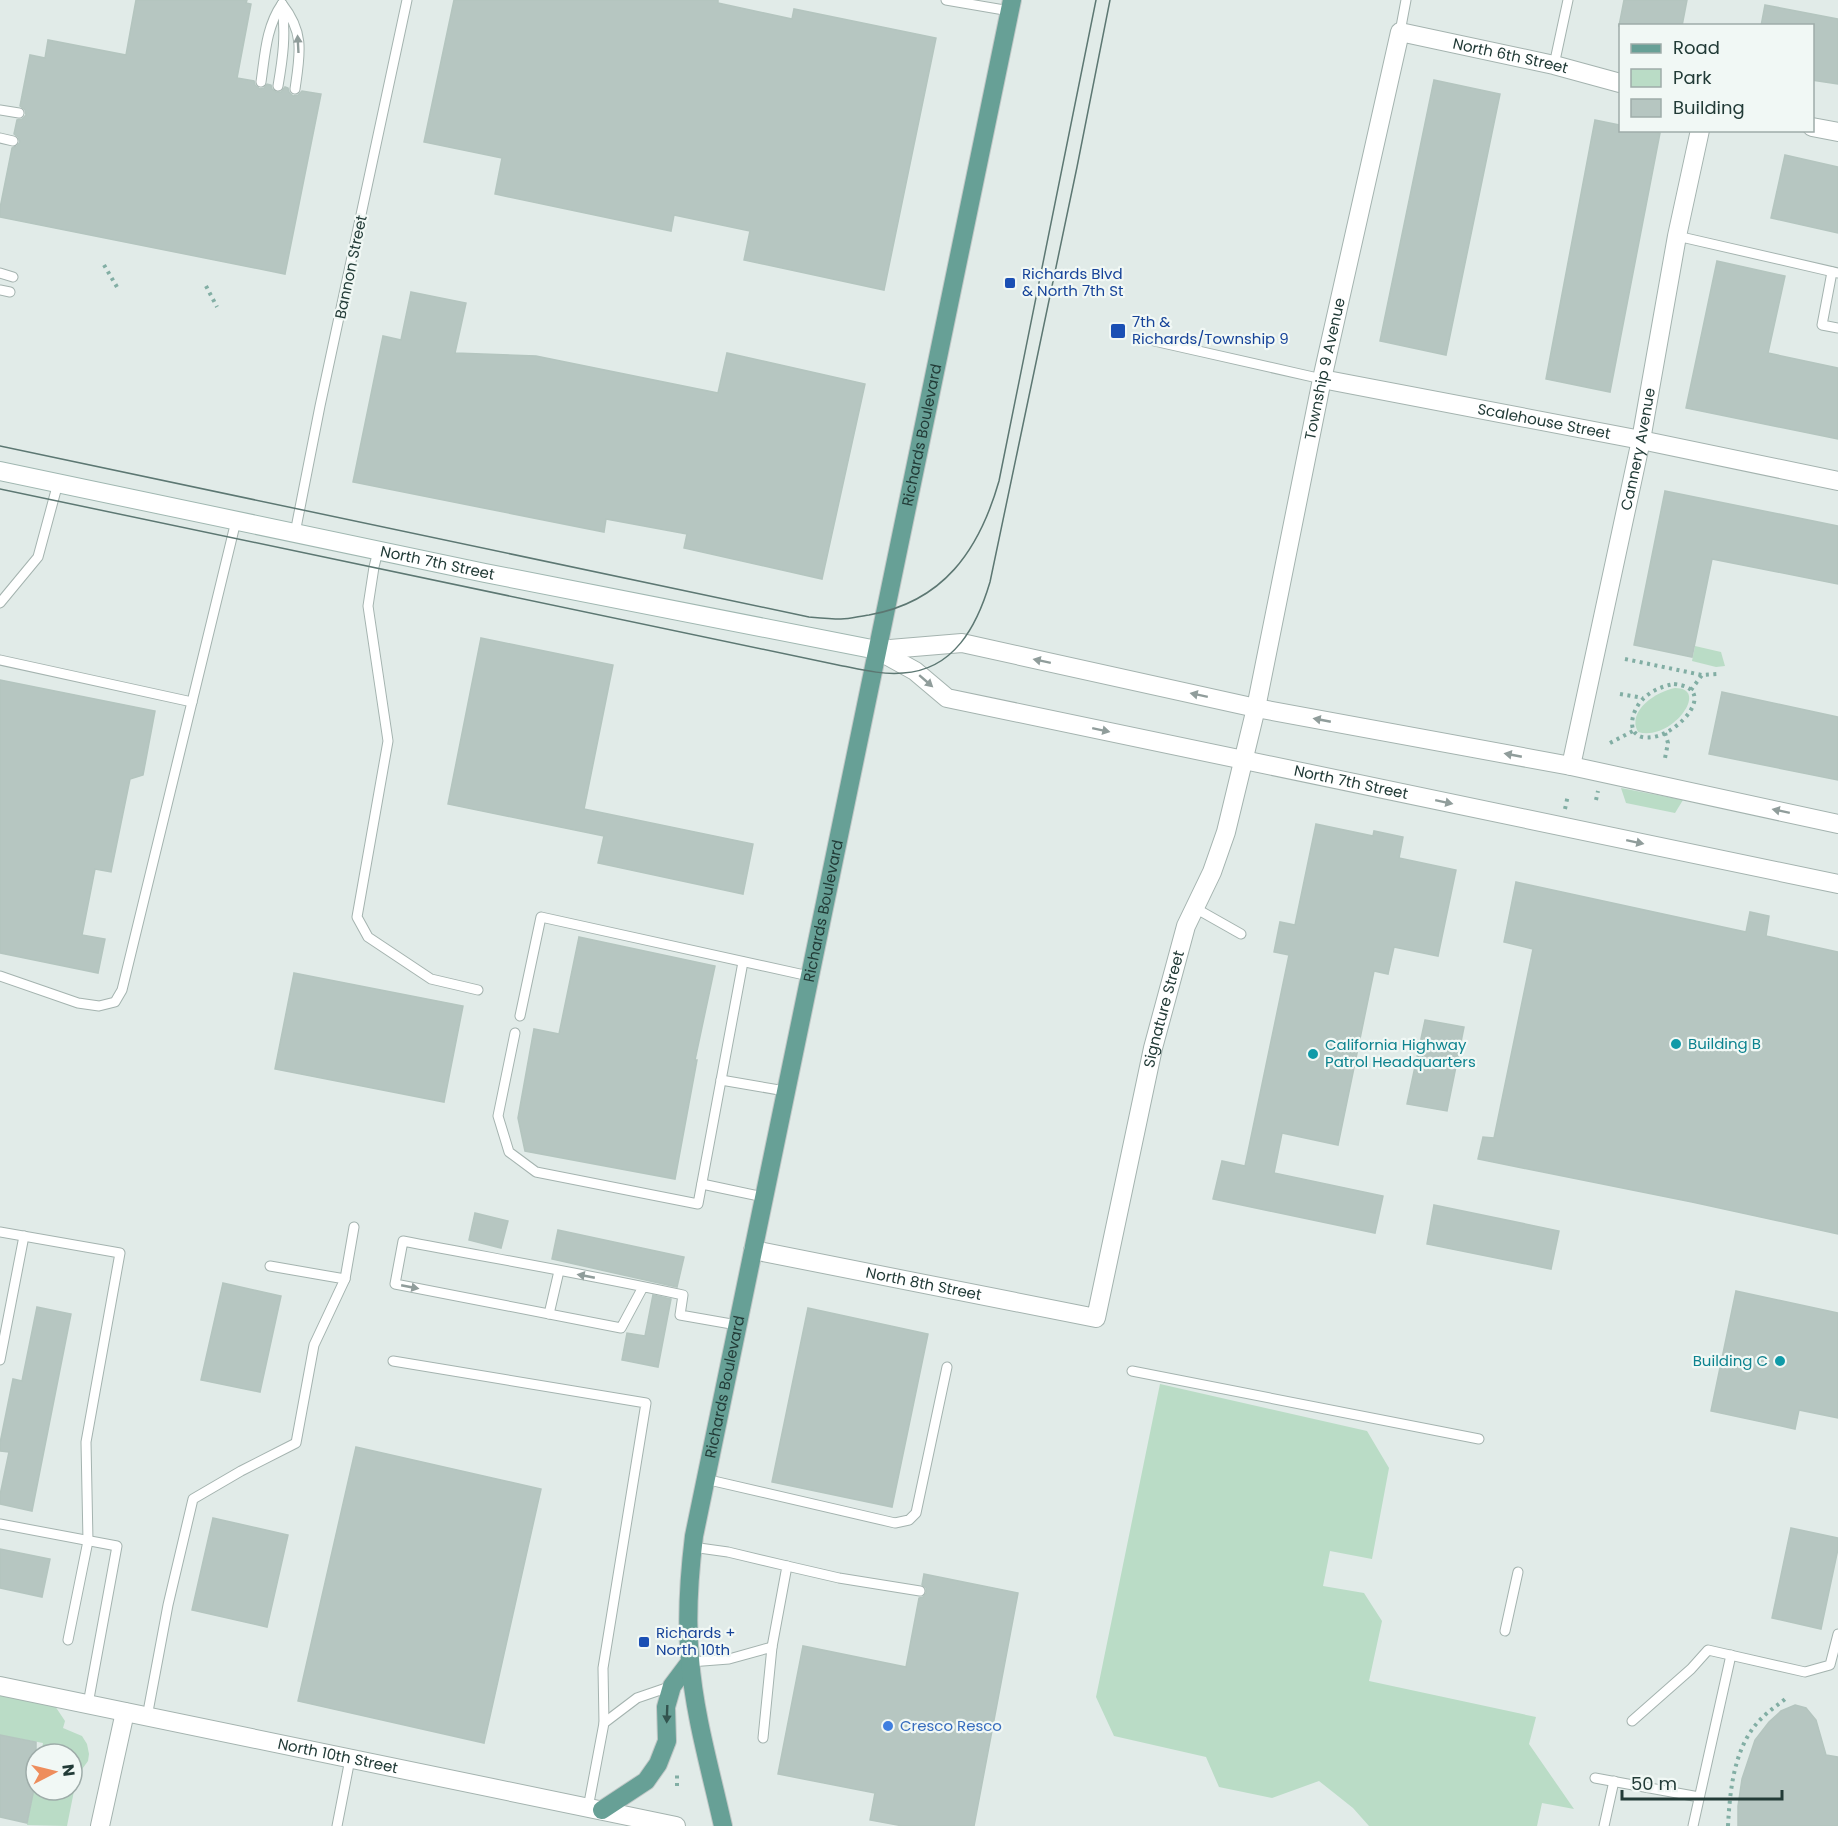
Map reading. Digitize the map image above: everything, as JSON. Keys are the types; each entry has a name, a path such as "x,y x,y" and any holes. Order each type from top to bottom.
{"main road":[{"name":"Richards Boulevard","path":"723,1826 690,1662 688,1583 692,1546 1011,6"},
{"path":"595,1809 646,1781 658,1764 667,1741 666,1707 672,1686 690,1662"}],"street":[{"name":"North 6th Street","path":"1400,32 1554,65 1619,83"},
{"name":"Township 9 Avenue","path":"1256,708 1322,379 1400,32"},
{"path":"1814,126 1838,132"},
{"name":"Cannery Avenue","path":"1571,766 1641,440 1677,236 1700,132"},
{"name":"Scalehouse Street","path":"1322,379 1641,440 1838,481"},
{"name":"North 7th Street","path":"0,471 378,551 877,651 915,671 947,698 1838,884"},
{"name":"North 7th Street","path":"877,651 962,643 1256,708 1571,766 1838,824"},
{"name":"Signature Street","path":"1096,1318 1153,1048 1186,926 1219,852 1256,708"},
{"name":"North 8th Street","path":"753,1250 1096,1318"},
{"name":"North 10th Street","path":"0,1686 595,1809 623,1821 676,1826"},
{"path":"100,1826 124,1712"}],"lane":[{"name":"Bannon Street","path":"295,533 407,0"},
{"path":"946,0 1011,6"},
{"path":"1400,32 1406,0"},
{"path":"1554,65 1568,0"},
{"path":"261,82 270,28 281,2"},
{"path":"278,86 285,46 285,26 281,2"},
{"path":"281,2 292,16 297,29 299,62 295,89"},
{"path":"0,110 19,113"},
{"path":"0,138 13,141"},
{"path":"1677,236 1835,272 1822,325 1838,328"},
{"path":"0,273 14,277"},
{"path":"1154,340 1322,379"},
{"path":"0,603 38,557 58,483"},
{"path":"0,976 78,1003 99,1006 115,1002 122,990 236,521"},
{"path":"378,551 368,606 388,741 357,917 368,937 431,979 478,990"},
{"path":"0,660 192,702"},
{"path":"1195,908 1241,934"},
{"path":"520,1016 541,917 809,976"},
{"path":"515,1033 498,1116 509,1152 536,1172 698,1204 743,962"},
{"path":"721,1080 785,1091"},
{"path":"702,1184 764,1197"},
{"path":"147,1716 168,1605 193,1499 296,1443 314,1346 345,1279 354,1227"},
{"path":"0,1232 120,1253 86,1442 88,1541 68,1640"},
{"path":"0,1360 24,1236"},
{"path":"643,1287 621,1328 395,1284 403,1241 643,1287 684,1295 680,1315 737,1325"},
{"path":"270,1266 345,1279"},
{"path":"549,1314 559,1271"},
{"path":"393,1361 646,1403 603,1668 604,1723 595,1809"},
{"path":"705,1479 895,1522 909,1520 916,1514 947,1367"},
{"path":"1132,1371 1479,1439"},
{"path":"0,1524 117,1546 88,1704"},
{"path":"692,1546 839,1578 921,1591"},
{"path":"763,1738 772,1647 787,1566"},
{"path":"1505,1630 1518,1572"},
{"path":"1632,1721 1691,1669 1708,1650 1805,1672 1830,1665 1836,1649 1838,1634"},
{"path":"690,1662 729,1659 772,1647"},
{"path":"1693,1826 1731,1655"},
{"path":"604,1723 637,1698 672,1686"},
{"path":"337,1826 350,1758"},
{"path":"1595,1778 1699,1797"},
{"path":"1604,1826 1614,1781"}],"path":[{"path":"104,265 117,287"},
{"path":"206,286 217,307"},
{"path":"1625,659 1702,675 1718,674"},
{"path":"1691,690 1702,675"},
{"path":"1674,684 1683,685 1691,690 1694,698 1691,712 1678,725 1665,734 1648,738 1638,736 1633,731 1633,716 1643,698 1663,686 1674,684"},
{"path":"1620,694 1643,698"},
{"path":"1610,743 1633,731"},
{"path":"1665,734 1668,743 1665,758"},
{"path":"1565,813 1568,795"},
{"path":"1728,1826 1734,1771 1745,1740 1762,1718 1785,1699"},
{"path":"677,1773 677,1786"}],"green space":[{"path":"1695,646 1721,652 1725,666 1716,667 1692,661"},
{"path":"1675,688 1685,690 1689,696 1688,705 1682,714 1663,729 1651,733 1638,732 1635,724 1636,717 1645,703 1660,693"},
{"path":"1621,788 1683,800 1675,813 1626,803"},
{"path":"1160,1384 1367,1431 1389,1468 1372,1559 1330,1551 1323,1586 1364,1593 1382,1621 1369,1681 1536,1717 1529,1744 1574,1809 1542,1803 1537,1826 1369,1826 1353,1808 1319,1781 1272,1798 1219,1787 1206,1757 1114,1736 1096,1697"},
{"path":"0,1692 53,1703 65,1721 63,1728 82,1736 87,1744 88,1761 84,1766 84,1742 38,1742 0,1735"},
{"path":"32,1802 72,1802 67,1826 27,1825"}],"building":[{"path":"136,0 247,0 246,3 251,4 237,78 254,81 260,89 267,84 271,85 276,92 281,92 285,87 293,96 302,91 321,94 285,274 0,217 12,148 20,142 14,134 17,120 26,115 25,110 20,106 30,55 45,58 48,40 126,55"},
{"path":"454,0 718,0 718,3 792,19 794,9 936,38 884,290 744,260 750,231 674,215 671,231 495,194 502,158 424,142"},
{"path":"1624,0 1687,0 1682,24 1619,24"},
{"path":"1765,5 1838,19 1838,84 1814,80 1814,24 1761,24"},
{"path":"1434,80 1500,94 1446,355 1380,341"},
{"path":"1595,120 1619,125 1619,132 1660,133 1610,392 1546,379"},
{"path":"1785,155 1838,167 1838,233 1771,218"},
{"path":"1717,261 1785,276 1768,353 1838,368 1838,439 1686,408"},
{"path":"411,292 466,303 455,353 536,356 718,393 727,353 865,384 822,579 684,548 687,534 606,519 604,532 353,482 383,336 401,340"},
{"path":"1665,491 1838,526 1838,584 1712,559 1692,657 1634,645"},
{"path":"481,638 613,665 584,809 753,844 743,894 598,863 604,836 448,804"},
{"path":"0,680 155,711 143,775 130,779 111,872 95,869 82,935 105,939 98,973 0,953"},
{"path":"1722,692 1838,717 1838,780 1709,754"},
{"name":"California Highway Patrol Headquarters","path":"1316,824 1373,836 1374,831 1403,837 1399,858 1456,870 1438,956 1394,947 1388,974 1374,971 1338,1145 1282,1133 1274,1173 1383,1196 1375,1233 1213,1199 1222,1161 1245,1166 1289,955 1274,952 1280,922 1295,925"},
{"name":"Building B","path":"1516,882 1746,932 1750,912 1769,916 1766,936 1838,952 1838,1234 1478,1159 1483,1137 1494,1138 1533,949 1504,942"},
{"path":"579,937 715,966 695,1060 697,1060 675,1179 525,1151 518,1118 534,1029 559,1034"},
{"path":"294,973 463,1006 444,1102 275,1069"},
{"path":"1425,1020 1464,1027 1447,1111 1407,1104"},
{"path":"1434,1205 1559,1231 1551,1269 1427,1244"},
{"path":"475,1213 508,1221 501,1248 469,1240"},
{"path":"558,1230 684,1257 677,1287 552,1259"},
{"path":"223,1283 281,1296 260,1392 201,1380"},
{"name":"Building C","path":"1736,1291 1838,1313 1838,1418 1799,1410 1795,1429 1711,1411"},
{"path":"653,1295 671,1299 658,1367 622,1360 627,1333 645,1336"},
{"path":"37,1307 71,1314 32,1511 0,1504 9,1452 0,1451 0,1443 13,1379 22,1381"},
{"path":"808,1308 928,1334 892,1507 772,1482"},
{"path":"356,1447 541,1489 484,1743 298,1701"},
{"path":"213,1518 288,1535 267,1627 192,1610"},
{"path":"1791,1528 1838,1538 1838,1549 1821,1629 1772,1618"},
{"path":"0,1549 50,1559 42,1597 0,1588"},
{"path":"924,1574 1018,1593 974,1826 903,1826 870,1820 875,1793 778,1774 803,1646 906,1667 919,1598 926,1593 926,1588 922,1585"},
{"path":"1795,1705 1806,1708 1816,1720 1826,1755 1838,1757 1838,1826 1738,1826 1742,1779 1755,1740 1781,1711"},
{"path":"0,1735 36,1742 24,1742 24,1802 31,1802 27,1823 0,1817"}],"tram line":[{"path":"0,446 809,617 844,619 895,608 918,598 954,569 969,551 991,506 999,481 1096,0"},
{"path":"0,489 862,670 903,673 921,670 936,664 961,643 978,614 990,582 1110,0"}],"place":[{"name":"Richards Blvd & North 7th St","path":"1010,283"},
{"name":"7th & Richards/Township 9","path":"1118,331"},
{"name":"Building B","path":"1676,1044"},
{"name":"California Highway Patrol Headquarters","path":"1313,1054"},
{"name":"Building C","path":"1780,1361"},
{"name":"Richards + North 10th","path":"644,1642"},
{"name":"Cresco Resco","path":"888,1726"}]}
